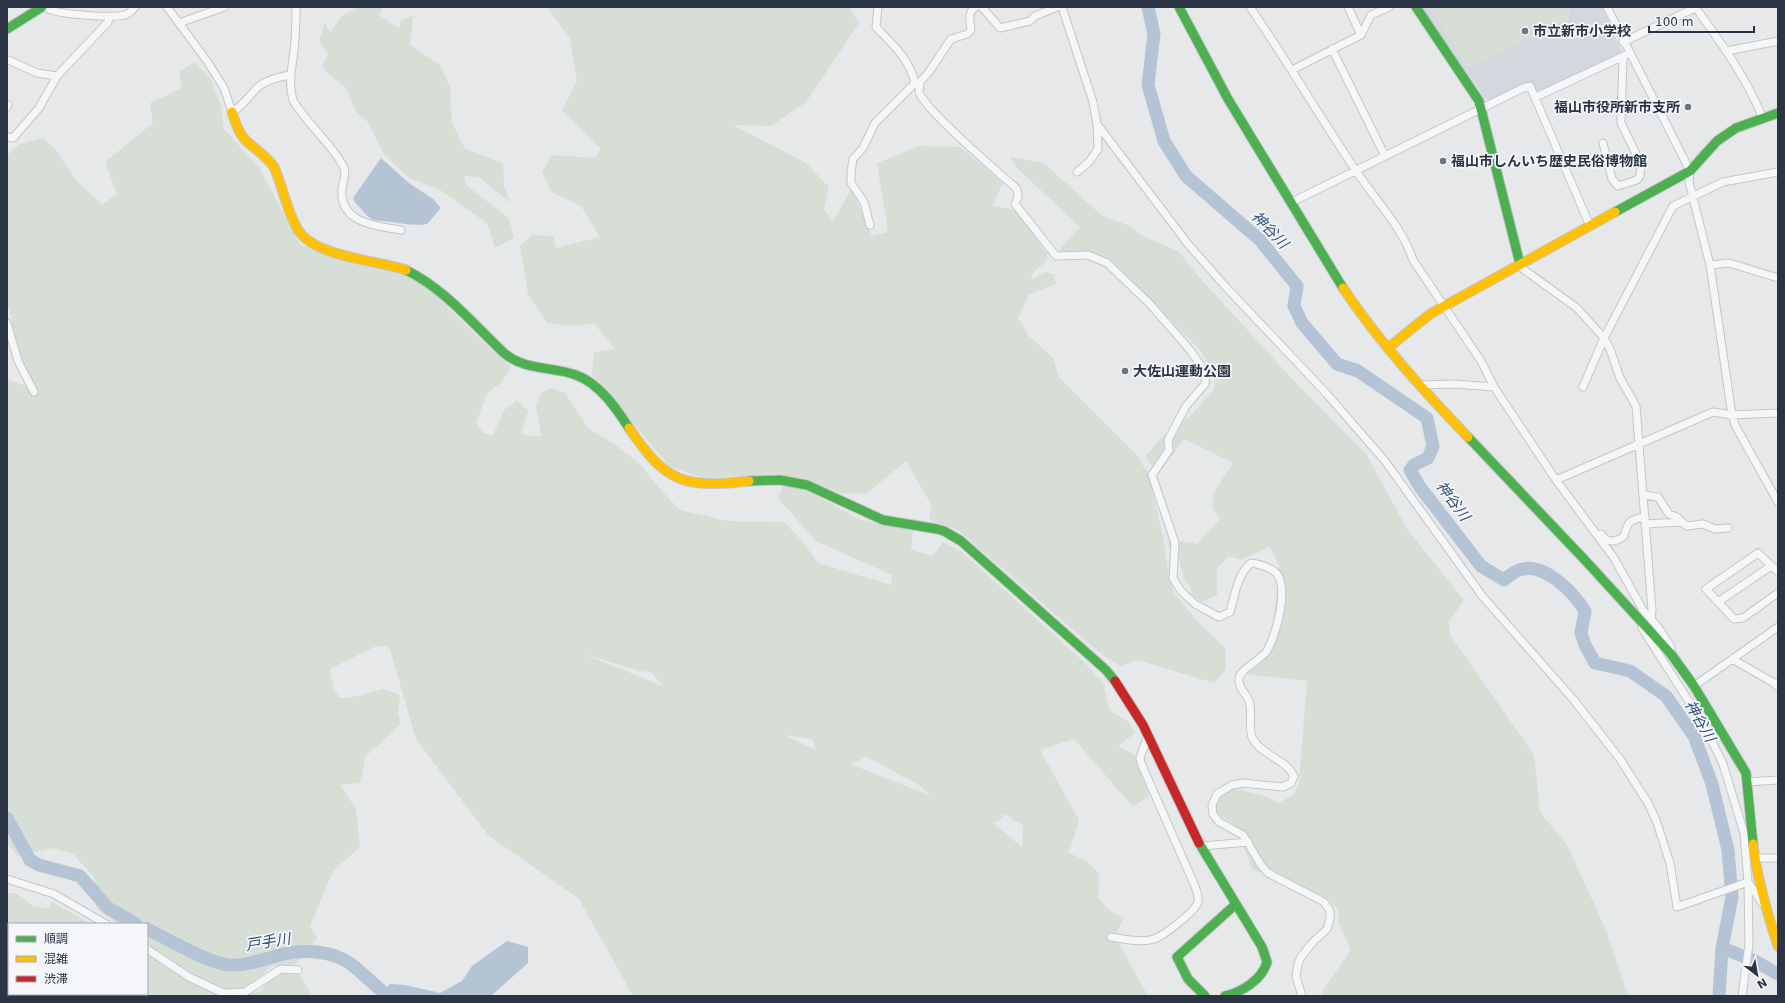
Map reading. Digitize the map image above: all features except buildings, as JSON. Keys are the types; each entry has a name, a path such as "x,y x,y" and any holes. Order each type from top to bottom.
{"street":[{"path":"7,30 42,7"},
{"path":"46,7 58,12 109,17 130,13 134,7"},
{"path":"168,7 207,61 224,88 237,127 246,141 273,165 296,224 302,236 310,243 324,249 405,269 416,274 436,289 512,359 521,364 574,374 589,381 606,396 650,457 664,470 681,479 698,483 731,483 780,480 805,484 861,512 884,521 945,532 961,541 1106,670 1121,687 1148,735 1191,826 1263,948 1267,960 1265,968 1259,977 1248,986 1232,995 1225,996"},
{"path":"179,23 224,7"},
{"path":"296,7 295,41 290,75 294,101 344,169 345,176 342,189 342,205 348,212 368,225 401,230"},
{"path":"878,7 876,27 905,58 912,69 918,83 919,91 926,103 966,143 1017,188 1018,197 1015,204 1056,256 1088,255 1107,263 1150,304 1190,350 1206,373 1205,384 1186,406 1168,440 1168,450 1152,475 1175,543 1173,578 1181,591 1195,604 1219,618 1230,612 1239,578 1244,569 1251,563 1259,564 1274,571 1280,579 1282,592 1279,615 1272,641 1266,652 1238,677 1241,689 1249,701 1252,736 1261,748 1288,766 1294,776 1291,783 1283,787 1243,783 1232,785 1216,794 1212,805 1214,814 1219,822 1238,831 1248,842 1254,854 1268,873 1324,902 1330,911 1330,919 1327,929 1313,942 1301,957 1298,964 1296,976 1302,996"},
{"path":"982,7 1000,28 1030,21 1035,16 1057,7"},
{"path":"1062,7 1093,102 1097,124 1098,149 1089,162 1076,172"},
{"path":"1179,7 1228,99 1290,203 1337,279 1364,319 1420,385 1647,621 1694,686 1741,763 1748,782 1755,858 1766,908 1778,946"},
{"path":"1250,7 1395,227 1413,260 1481,361 1494,387 1556,480 1614,558 1647,621"},
{"path":"1348,7 1361,35"},
{"path":"1292,70 1361,35 1371,15 1389,7"},
{"path":"1416,7 1479,100 1520,264 1523,269 1577,308 1604,338 1610,349 1620,378 1636,406 1652,610 1647,621 1642,627 1704,725 1722,764 1744,833 1748,882 1748,944 1742,996"},
{"path":"1607,7 1623,42 1626,55 1690,171 1689,182 1710,264 1732,415 1736,426 1778,502"},
{"path":"1623,42 1697,7 1744,79 1763,119"},
{"path":"870,224 864,202 851,182 853,159 863,148 875,123 929,72 951,39 967,34 971,30 971,9"},
{"path":"7,138 13,138 39,108 57,76 108,22 109,17"},
{"path":"1727,51 1778,41"},
{"path":"1332,49 1385,156"},
{"path":"1536,97 1626,55"},
{"path":"1603,143 1612,179 1618,186 1637,180 1640,176 1641,164 1620,122 1626,55"},
{"path":"8,60 37,73 57,76"},
{"path":"232,112 240,108 258,87 278,77 290,75"},
{"path":"1290,203 1522,88 1530,86 1590,226"},
{"path":"1388,348 1430,314 1690,171 1717,142 1736,128 1778,113"},
{"path":"1097,124 1188,244 1326,393 1385,461 1483,597 1573,699 1620,759 1648,803 1656,820 1670,863 1677,907 1748,882"},
{"path":"1583,388 1604,338 1673,206 1723,182 1778,172"},
{"path":"1710,264 1729,263 1778,278"},
{"path":"7,323 18,361 34,392"},
{"path":"1420,385 1454,384 1494,387"},
{"path":"1556,480 1713,412 1732,415 1778,413"},
{"path":"1644,495 1658,497 1669,514 1678,517 1687,526 1703,524 1715,529 1728,528"},
{"path":"1594,532 1598,530 1604,539 1611,542 1619,540 1624,536 1627,524 1631,520 1682,522"},
{"path":"1778,572 1758,553 1706,589 1734,619 1743,618 1778,593"},
{"path":"1718,602 1771,566"},
{"path":"1694,686 1778,627"},
{"path":"1732,659 1774,682 1778,687"},
{"path":"1111,937 1138,940 1153,939 1178,923 1194,908 1198,902 1194,884 1141,763 1140,758 1148,735"},
{"path":"1748,782 1778,780"},
{"path":"1202,846 1248,842"},
{"path":"1755,858 1778,858"},
{"path":"7,879 54,894 104,923"},
{"path":"1748,882 1766,908"},
{"path":"1205,996 1189,981 1180,968 1177,957 1236,904"},
{"path":"148,950 189,977 223,993 245,992 281,969 298,970"}],"shaded area":[{"path":"357,7 383,7 379,15 399,29 401,20 413,16 410,45 441,66 450,88 452,123 465,149 503,163 504,187 511,203 479,177 464,176 467,186 509,218 514,238 495,248 487,223 440,190 409,178 384,155 368,122 356,112 346,88 332,77 322,66 328,54 319,41 325,23 330,33 341,17"},
{"path":"547,7 849,7 859,23 806,102 771,126 733,125 806,163 829,187 824,209 833,221 852,188 872,236 888,232 877,163 919,146 960,147 1003,183 992,206 1016,210 1047,254 1047,260 1033,273 1031,280 1046,272 1053,274 1056,284 1029,294 1018,318 1029,336 1053,358 1059,377 1136,454 1149,475 1164,542 1168,571 1174,593 1196,620 1225,648 1226,669 1214,683 1138,660 1120,666 1102,655 958,530 929,520 932,506 906,461 866,494 841,493 799,478 776,474 704,478 670,467 592,375 594,352 615,349 594,323 572,326 547,323 528,294 520,246 531,235 553,236 556,248 600,237 581,206 551,192 542,171 553,155 595,158 601,149 562,110 577,81 570,38"},
{"name":"市立新市小学校","path":"1421,7 1602,7 1623,54 1537,94 1529,82 1489,100 1484,98"},
{"path":"1428,7 1570,7 1570,19 1467,68"},
{"path":"194,62 211,79 221,107 224,129 259,167 300,245 414,278 427,287 511,367 501,383 487,393 476,423 483,433 493,435 504,410 517,400 528,411 521,434 542,437 536,407 541,393 550,388 565,393 589,429 614,444 641,465 659,488 680,510 728,521 784,522 803,542 818,563 891,585 892,575 816,541 778,498 783,486 802,488 861,520 913,531 911,550 933,556 943,542 962,552 1084,662 1103,683 1110,711 1129,722 1135,733 1118,746 1135,755 1149,796 1133,807 1074,739 1040,750 1079,820 1069,853 1087,861 1100,875 1098,898 1109,910 1124,918 1117,932 1112,931 1148,996 633,996 579,899 488,835 416,739 389,646 374,647 330,669 333,686 339,698 353,697 383,689 400,695 398,713 401,724 365,757 360,783 340,785 356,809 360,847 333,871 310,926 317,938 296,964 271,966 254,984 234,991 216,987 195,977 148,945 148,923 117,923 96,909 94,877 73,854 53,848 17,856 7,842 7,379 31,388 17,352 10,312 7,305 7,155 20,144 43,138 55,149 76,180 102,205 117,194 105,162 153,123 150,103 182,88 179,72","holes":["581,653 639,671 651,672 663,686","788,735 812,739 817,750 787,737","867,757 919,785 931,796 850,764","1005,814 1023,826 1022,847 992,822 998,821"]},
{"path":"1010,157 1044,163 1101,215 1130,226 1143,236 1178,251 1198,276 1295,382 1366,454 1407,529 1464,600 1449,621 1450,635 1534,755 1540,812 1567,845 1605,928 1628,996 1323,996 1323,990 1351,950 1339,924 1338,909 1325,897 1252,869 1240,838 1238,827 1217,813 1210,801 1215,793 1228,789 1236,789 1268,797 1278,803 1294,795 1299,783 1307,681 1235,673 1261,654 1272,635 1279,567 1270,546 1241,560 1229,556 1217,568 1217,595 1202,602 1192,595 1190,586 1184,579 1180,562 1169,547 1168,542 1182,541 1197,544 1220,519 1212,508 1214,492 1233,463 1184,439 1158,475 1146,456 1162,437 1190,416 1213,391 1216,377 1200,350 1111,260 1092,252 1070,253 1059,250 1080,227 1017,168"},
{"path":"7,893 16,893 33,906 49,909 51,901 89,923 8,923 8,995 148,995 148,956 214,993 224,996 7,996"},
{"path":"281,973 300,975 312,996 244,996 260,991 271,978"}],"water":[{"path":"381,158 409,183 433,199 441,208 427,224 418,225 375,220 369,217 355,202 353,198"},
{"path":"507,941 528,947 528,963 491,996 379,996 390,984 405,985 440,993 462,981 472,966"}],"waterway":[{"name":"神谷川","path":"1148,7 1154,34 1148,85 1164,141 1186,176 1260,240 1297,286 1294,306 1302,323 1337,364 1358,371 1427,418 1433,446 1428,458 1414,465 1410,470 1420,487 1481,566 1504,580 1515,572 1527,568 1546,573 1556,579 1573,595 1585,611 1581,633 1585,645 1595,663 1630,671 1666,696 1694,736 1712,784 1728,850 1732,897 1722,948 1719,996"},
{"name":"戸手川","path":"7,818 30,860 39,865 80,876 108,908 134,923"},
{"name":"戸手川","path":"148,930 200,956 221,964 237,965 251,963 292,952 319,952 336,956 351,964 388,996"},
{"path":"1722,948 1753,960 1778,974"}],"traffic: fast":[{"path":"7,29 42,7"},
{"path":"1179,7 1228,99 1343,288"},
{"path":"1416,7 1479,101 1520,264"},
{"path":"1615,212 1690,171 1717,141 1736,128 1778,113"},
{"path":"406,270 420,278 446,297 512,359 529,365 567,372 593,384 607,397 629,428"},
{"path":"1468,437 1583,558 1671,654 1694,686 1746,773 1753,844"},
{"path":"749,481 780,480 807,485 883,520 944,531 961,541 1106,670 1115,681"},
{"path":"1199,843 1236,904"},
{"path":"1205,996 1188,979 1177,957 1236,904 1262,947 1267,962 1256,980 1238,992 1225,996"}],"traffic: slow":[{"path":"232,112 237,126 247,142 274,167 293,221 305,238 330,251 406,270"},
{"path":"1388,348 1430,314 1615,212"},
{"path":"1343,288 1371,327 1402,365 1468,437"},
{"path":"629,428 642,447 655,461 667,471 679,478 692,482 708,484 749,481"},
{"path":"1753,844 1763,896 1778,946"}],"traffic: jam":[{"path":"1115,681 1143,725 1199,843"}],"place":[{"name":"市立新市小学校","path":"1525,31"},
{"name":"福山市役所新市支所","path":"1688,107"},
{"name":"福山市しんいち歴史民俗博物館","path":"1443,161"},
{"name":"大佐山運動公園","path":"1125,371"}]}
